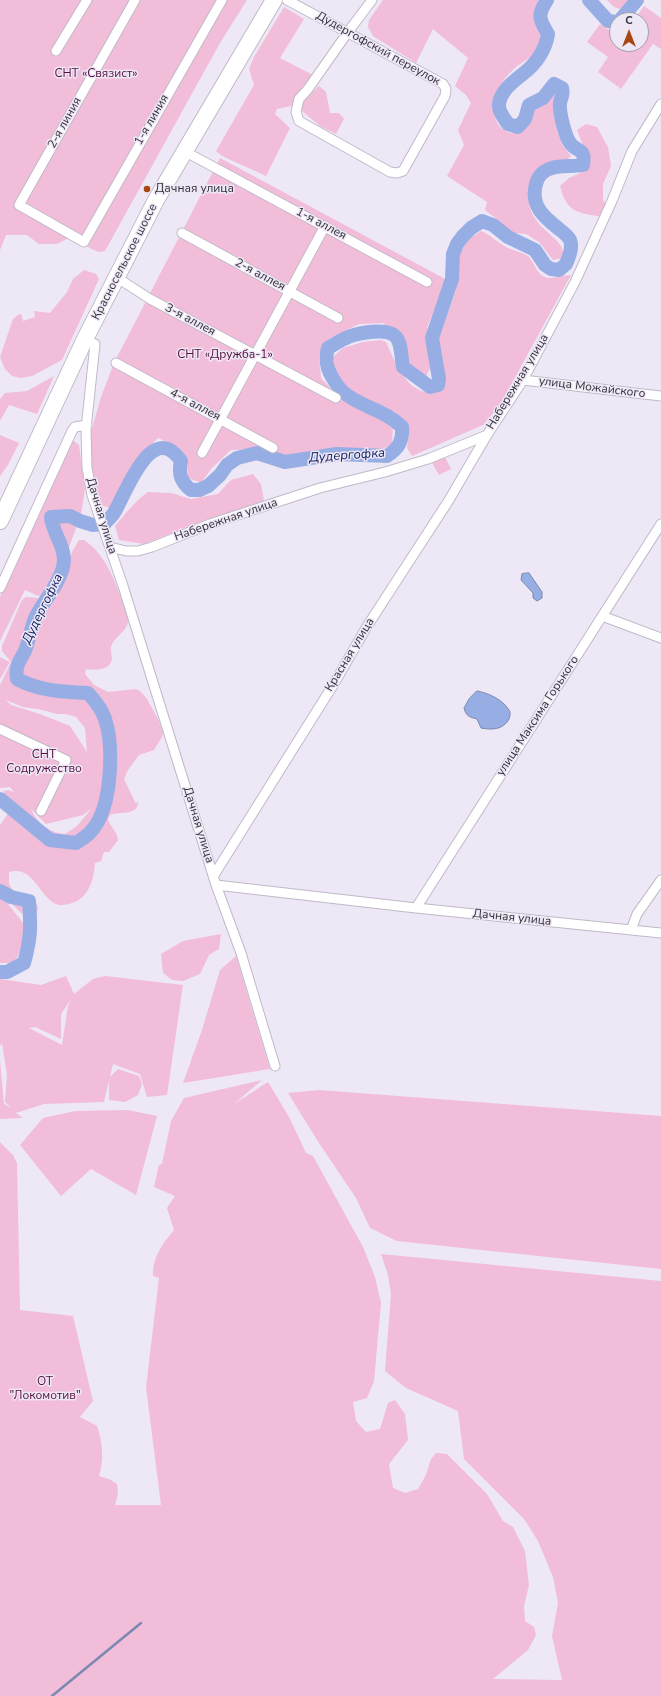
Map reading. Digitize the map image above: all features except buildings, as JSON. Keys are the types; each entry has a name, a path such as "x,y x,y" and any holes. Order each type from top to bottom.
{"highway":[{"name":"Красносельское шоссе","path":"0,521 85,339 159,194 274,0"},
{"name":"Красносельское шоссе","path":"0,501 36,446"}],"street":[{"path":"56,51 88,0"},
{"name":"2-я линия","path":"84,242 19,205 135,0"},
{"name":"1-я линия","path":"84,242 222,0"},
{"name":"Дудергофский переулок","path":"287,0 348,32 443,84 446,89 445,96 403,171 397,173 390,172 299,121 296,112 299,99 308,89 348,32"},
{"path":"348,32 372,0"},
{"name":"Набережная улица","path":"110,548 126,551 138,551 152,547 210,524 320,488 385,472 428,459 487,435 523,380 575,282 612,201 632,151 661,104"},
{"name":"1-я аллея","path":"184,151 427,282"},
{"path":"202,453 325,226"},
{"name":"2-я аллея","path":"182,233 338,318"},
{"name":"3-я аллея","path":"116,277 150,299 336,398"},
{"name":"Дачная улица","path":"85,339 95,344 87,425 87,468 92,494 215,880 416,908 661,933"},
{"name":"4-я аллея","path":"116,363 273,448"},
{"name":"улица Можайского","path":"523,380 661,396"},
{"path":"0,588 72,431 75,427 87,425"},
{"name":"Красная улица","path":"215,880 366,628 449,500 487,435"},
{"name":"улица Максима Горького","path":"416,908 661,524"},
{"path":"602,616 661,638"},
{"path":"0,729 66,760 40,811"},
{"path":"215,880 241,953 275,1066"},
{"path":"631,930 637,914 661,880"}],"green space":[{"name":"СНТ «Связист»","path":"0,0 247,0 220,43 105,251 99,252 89,248 86,241 69,238 57,244 39,244 27,235 6,235 0,250"},
{"path":"383,0 538,0 535,19 543,38 539,48 515,68 504,80 497,93 494,107 497,122 501,128 510,133 520,133 526,127 533,111 537,106 549,94 556,94 554,116 558,134 563,146 571,156 564,161 544,166 536,172 530,186 529,205 539,224 559,243 563,250 563,258 553,260 539,242 526,234 514,233 503,227 497,219 485,210 487,202 447,176 464,145 458,130 471,103 466,95 455,86 468,58 433,29 416,63 373,36 368,27 369,20"},
{"path":"607,0 628,0 620,9 614,7"},
{"path":"644,6 661,18 661,49 653,44 649,50 649,12 640,12"},
{"path":"284,7 304,19 280,58 313,75 291,106 277,109 275,114 290,128 266,176 222,156 216,151 254,85 249,69 254,57"},
{"path":"600,24 609,30 609,52 647,52 621,89 598,72 608,57 587,42"},
{"path":"319,86 326,92 330,113 339,113 344,119 336,134 320,126 301,110 304,100"},
{"path":"586,124 597,127 608,147 611,166 603,184 603,200 609,208 604,217 581,213 570,207 566,202 560,186 569,178 585,171 586,156 577,130"},
{"name":"СНТ «Дружба-1»","path":"220,158 447,280 428,325 426,340 431,366 425,379 406,361 399,334 383,323 359,324 327,340 319,357 321,378 338,396 393,426 392,445 376,451 339,451 286,456 257,449 231,450 212,468 201,483 188,478 185,456 182,451 158,438 137,462 110,508 101,505 90,468 91,432 101,397 114,363"},
{"path":"481,231 508,248 524,253 528,256 539,272 545,277 552,278 571,275 500,405 483,425 412,456 407,448 409,438 408,430 401,418 389,409 362,400 346,391 339,383 329,364 333,357 343,348 363,342 381,340 386,342 399,371 411,385 421,391 431,393 438,390 441,383 441,364 437,352 437,340 456,290 457,257 470,238"},
{"path":"84,270 96,274 99,279 62,360 32,376 21,378 12,376 5,369 0,357 13,319 21,314 23,321 35,317 34,311 50,313 67,292 73,279"},
{"path":"54,376 37,414 9,405 0,421 0,399 5,393 27,391"},
{"path":"0,435 19,443 8,465 0,476"},
{"path":"74,441 79,445 85,489 81,514 62,567 41,597 25,590 0,641 0,597 64,445"},
{"path":"445,457 451,469 439,475 432,463"},
{"path":"253,474 261,484 264,501 203,521 144,544 119,540 115,526 126,512 148,492 171,493 191,499 218,494 231,480"},
{"name":"СНТ Содружество","path":"79,540 84,540 98,552 112,575 128,616 127,626 111,647 111,663 102,669 86,669 85,674 94,685 108,692 136,689 140,691 147,699 158,719 163,733 154,750 139,755 128,770 124,779 136,804 138,801 137,806 132,811 110,815 108,819 118,840 109,852 104,852 101,861 95,863 89,888 81,898 76,902 69,904 56,904 48,899 29,876 23,872 9,872 9,884 13,891 36,903 38,907 36,916 27,916 15,907 7,898 0,885 0,825 7,815 8,805 3,796 4,791 8,790 14,792 10,787 0,788 0,685 11,662 2,651 2,646 22,600 26,597 50,599 54,596 62,585 72,552","holes":["6,700 23,707 76,717 85,728 87,752 70,726 40,714 11,705","92,808 77,826 65,834 49,830 40,823 31,809 46,824 83,815"]},
{"path":"0,657 10,662 0,679"},
{"path":"0,894 28,929 15,963 0,963"},
{"path":"221,934 219,949 209,955 200,974 183,981 172,980 163,973 161,954 183,941"},
{"path":"236,956 270,1069 183,1083 202,1030 220,970"},
{"path":"66,976 74,994 93,979 105,976 183,985 167,1095 147,1097 140,1074 113,1064 110,1077 118,1069 139,1076 142,1084 138,1095 125,1102 109,1100 109,1081 104,1102 44,1104 16,1113 23,1118 0,1119 0,1060 4,1104 11,1108 5,1102 7,1075 2,1043 0,1046 0,979 41,985","holes":["72,998 68,1006 62,1045 29,1028 35,1027 61,1039 61,1014"]},
{"name":"ОТ \"Локомотив\"","path":"262,1080 234,1104 268,1082 289,1117 306,1153 313,1156 363,1247 375,1277 381,1303 374,1381 367,1398 353,1402 356,1421 366,1432 380,1429 388,1403 395,1400 405,1414 408,1440 389,1464 393,1488 405,1493 418,1489 426,1475 431,1459 436,1453 447,1454 487,1494 503,1521 513,1527 525,1551 529,1585 524,1606 525,1621 534,1627 536,1635 528,1650 493,1679 562,1680 552,1636 558,1603 553,1577 538,1541 524,1519 464,1459 458,1411 406,1388 385,1371 391,1294 388,1275 381,1254 661,1281 661,1696 0,1696 0,1142 13,1155 17,1163 20,1310 73,1316 93,1401 80,1417 97,1426 101,1439 102,1451 102,1463 99,1476 109,1479 117,1484 118,1494 115,1505 161,1505 146,1387 159,1278 153,1276 153,1269 159,1251 174,1230 167,1208 175,1196 154,1187 159,1165 162,1164 171,1121 184,1098"},
{"path":"319,1090 661,1116 661,1269 397,1241 370,1228 356,1198 288,1093"},
{"path":"128,1110 157,1116 136,1195 91,1169 61,1196 20,1145 43,1118 75,1111"}],"water":[{"path":"529,573 542,592 542,598 537,601 533,598 533,593 521,580 522,574"},
{"path":"477,691 486,693 506,706 510,711 510,716 507,723 493,729 481,728 477,719 470,717 466,713 464,708 469,699"}],"waterway":[{"name":"Дудергофка","path":"0,799 50,840 76,843 93,829 99,819 108,791 110,776 110,744 108,731 104,715 93,699 88,693 43,688 17,679 17,667 25,651 35,618 58,580 63,567 64,560 62,547 54,529 51,517 70,516 93,525 104,524 114,513 141,463 150,453 160,448 170,450 181,461 181,477 191,490 199,490 208,486 220,475 227,465 237,458 257,453 285,462 337,454 387,456 395,450 399,444 402,436 402,427 388,416 358,402 343,392 328,370 326,359 328,348 353,335 373,332 387,332 392,334 398,340 403,367 430,387 438,385 439,379 432,338 452,279 453,254 457,244 471,228 482,221 493,225 508,237 535,250 545,265 551,269 559,270 566,264 571,249 570,240 548,220 540,210 535,199 538,178 546,170 556,167 583,165 583,155 570,143 563,124 560,112 560,103 563,90 554,84 543,98 529,105 525,119 518,127 508,124 499,109 500,99 505,90 533,65 543,51 548,34 540,17 547,0"},
{"name":"Дудергофка","path":"589,0 609,21"},
{"name":"Дудергофка","path":"627,12 637,0"},
{"name":"Дудергофка","path":"0,891 11,897 29,901 30,925 28,946 24,963 7,972 0,972"},
{"path":"52,1696 141,1623"}],"place":[{"name":"Дачная улица","path":"147,189"}]}
